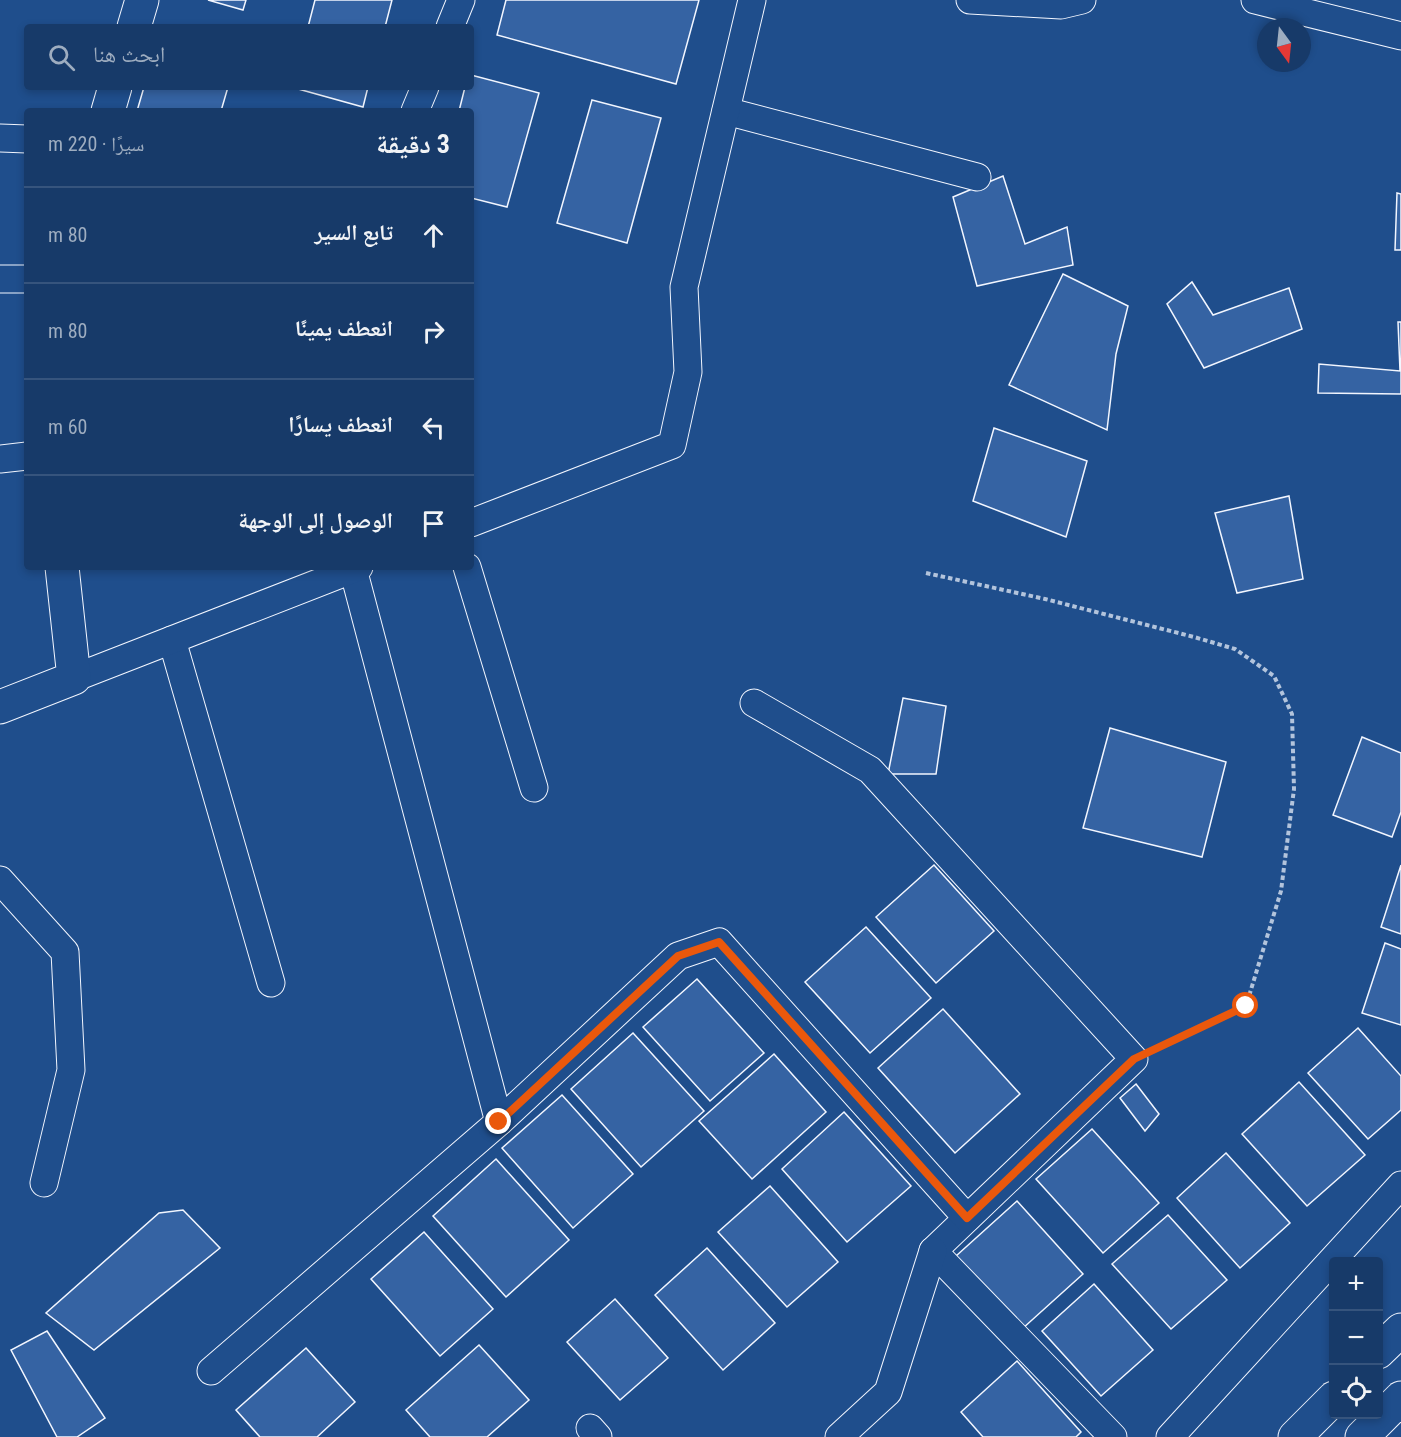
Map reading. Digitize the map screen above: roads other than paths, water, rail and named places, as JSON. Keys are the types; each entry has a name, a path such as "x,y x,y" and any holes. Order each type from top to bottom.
{"street":[{"path":"135,24 142,0"},
{"path":"451,24 461,0"},
{"path":"474,522 672,445 688,372 684,287 752,0"},
{"path":"970,0 1061,5 1082,0"},
{"path":"1255,0 1401,36"},
{"path":"109,108 114,90"},
{"path":"416,108 424,90"},
{"path":"726,111 977,177"},
{"path":"0,138 24,139"},
{"path":"0,279 24,279"},
{"path":"0,459 24,456"},
{"path":"62,570 74,678"},
{"path":"0,707 351,570"},
{"path":"357,570 499,1122"},
{"path":"468,570 534,788"},
{"path":"172,640 271,983"},
{"path":"753,703 870,770 1134,1059 933,1251 888,1392 839,1437"},
{"path":"0,880 65,952 71,1070 44,1183"},
{"path":"210,1371 499,1122 678,956 719,942 967,1218"},
{"path":"1170,1437 1401,1185"},
{"path":"933,1251 1113,1437"},
{"path":"1383,1347 1401,1330"},
{"path":"1362,1437 1401,1398"},
{"path":"1295,1437 1329,1403"}]}
